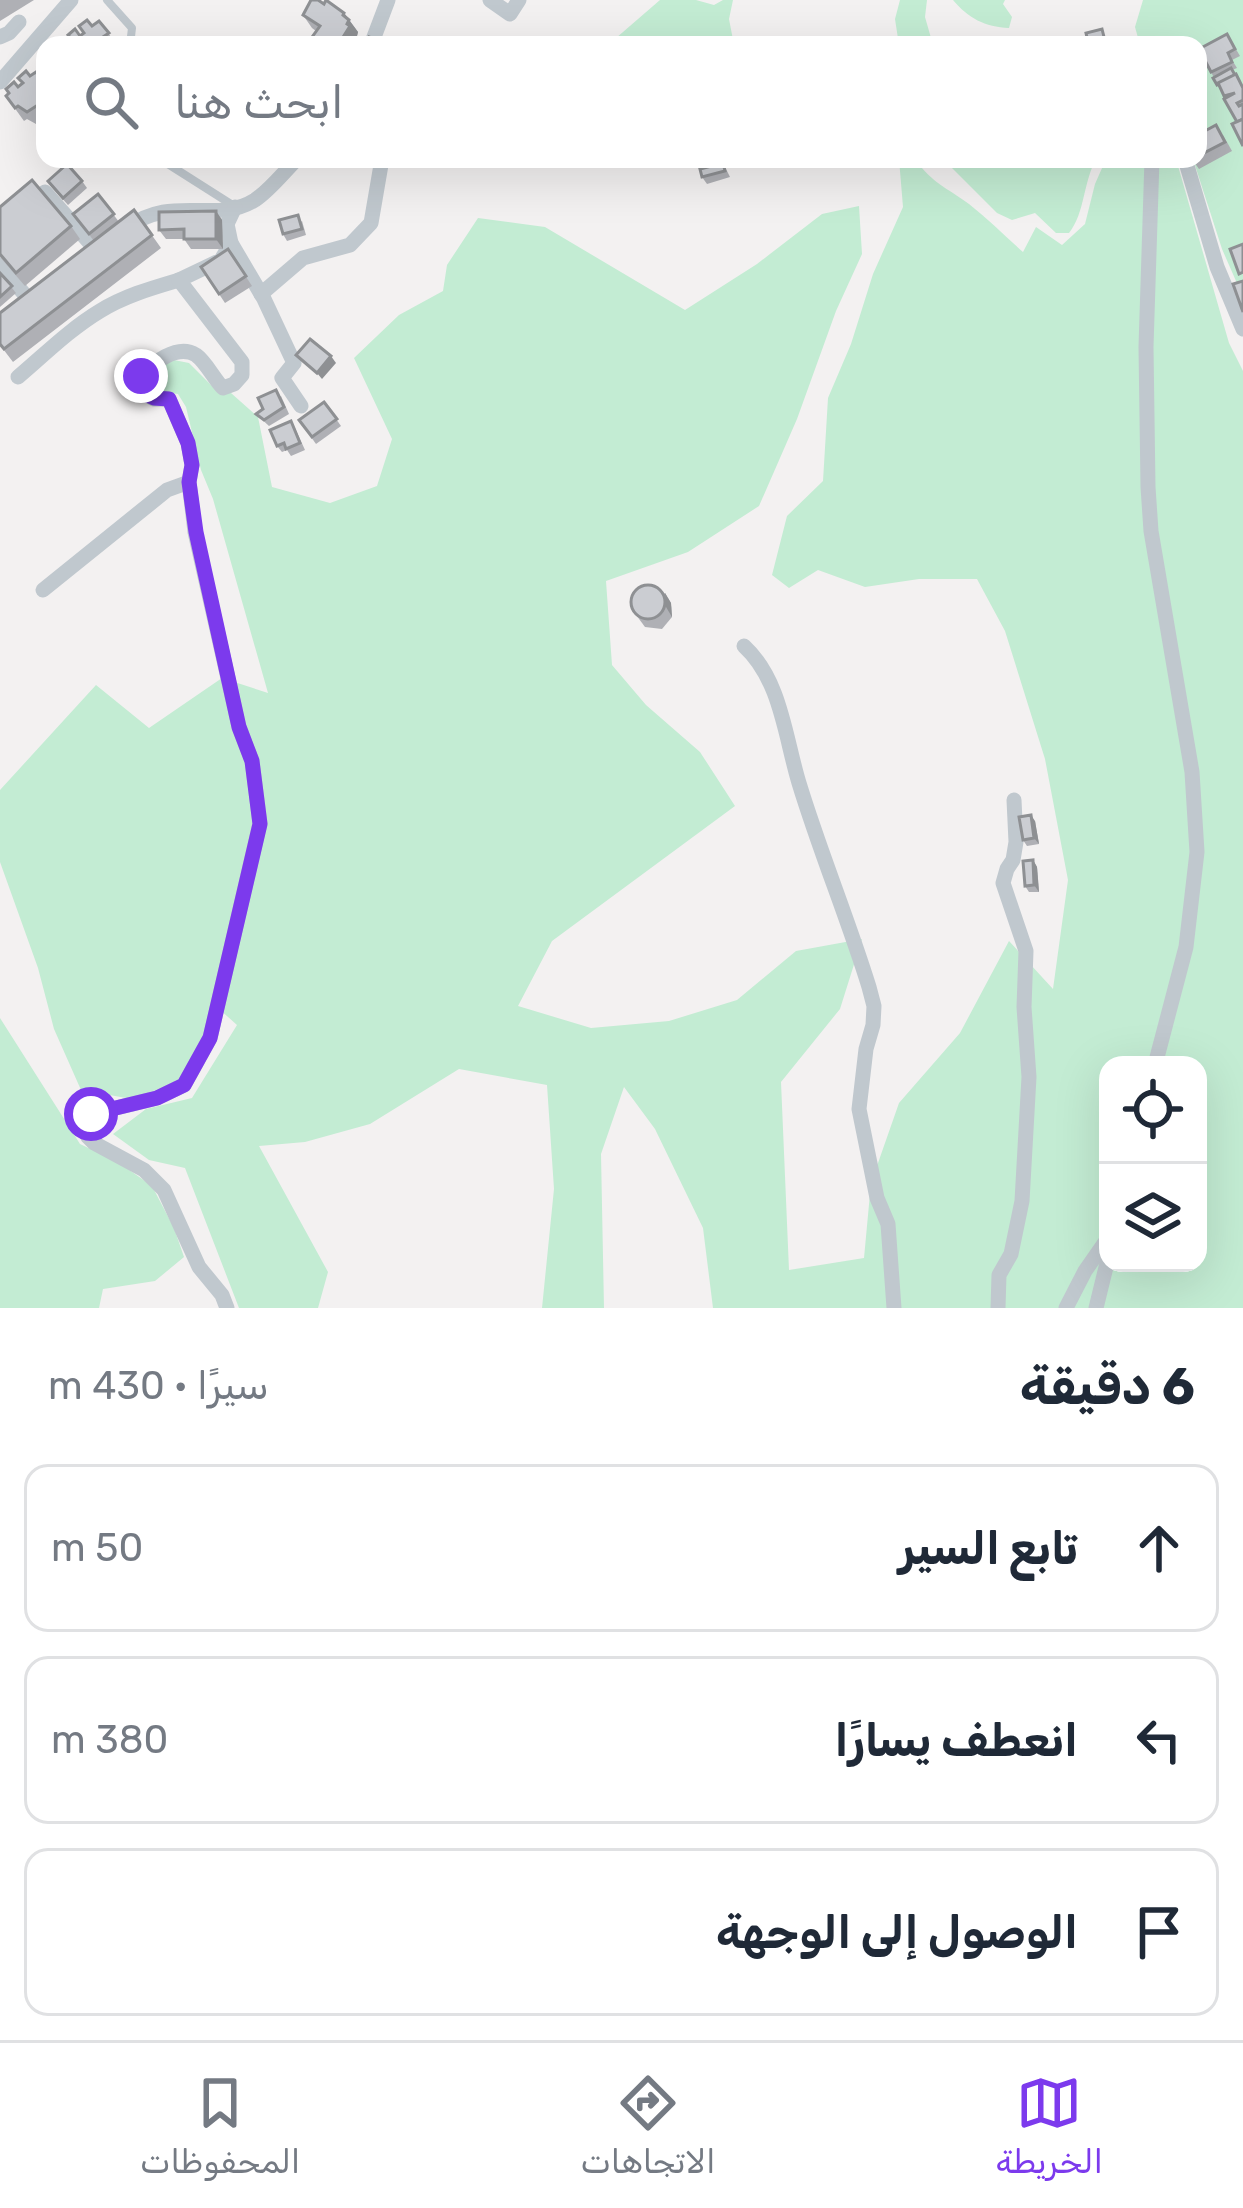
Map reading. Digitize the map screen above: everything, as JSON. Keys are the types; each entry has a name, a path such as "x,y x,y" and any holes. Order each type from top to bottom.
{"street":[{"path":"40,36 71,0"},
{"path":"374,36 388,0"},
{"path":"490,0 510,14 519,0"},
{"path":"0,37 19,22"},
{"path":"0,82 36,40"},
{"path":"45,192 90,256 148,214 235,207 258,198 288,168"},
{"path":"260,293 303,258 350,245 371,224 380,168"},
{"path":"1152,168 1146,347 1151,531 1189,749 1197,852 1186,947 1157,1056"},
{"path":"1188,168 1216,267 1243,329"},
{"path":"235,207 227,224 231,243 294,363 282,378 301,406"},
{"path":"18,377 101,310 221,260 231,243"},
{"path":"0,265 36,295 15,313"},
{"path":"179,280 242,362 242,375 223,388 196,356 183,352 170,354 141,376 145,394 169,399 188,443 196,532 239,727 252,761 260,824 210,1038 184,1085 157,1098 91,1114 83,1125 94,1143 144,1170 164,1190 199,1267 222,1295 226,1308"},
{"path":"43,590 167,490 189,482"},
{"path":"744,646 759,659 774,694 874,1006 859,1108 877,1198 888,1224 894,1308"},
{"path":"998,1308 999,1275 1011,1254 1022,1201 1029,1077 1026,951 1003,884 1016,842 1014,800"},
{"path":"1066,1308 1099,1251"},
{"path":"1096,1308 1105,1272"}],"lane":[{"path":"107,0 132,28 131,36"},
{"path":"174,168 235,207"}],"green space":[{"path":"660,0 714,5 733,0 729,19 732,36 618,36"},
{"path":"900,0 927,0 925,17 930,36 898,36 895,19"},
{"path":"953,0 1005,0 1012,17 1009,28 978,20"},
{"path":"1143,0 1243,0 1243,297 1196,168 1207,168 1207,36 1138,36 1135,27"},
{"path":"900,168 923,168 1023,252 1036,227 1062,245 1085,224 1102,168 1179,168 1229,343 1243,371 1243,1308 713,1308 703,1228 655,1129 624,1087 601,1154 604,1308 542,1308 554,1189 547,1085 459,1069 370,1124 305,1142 259,1146 328,1272 318,1308 239,1308 185,1168 149,1160 113,1134 146,1109 192,1098 237,1025 218,1008 182,1080 132,1099 81,1090 54,1029 0,862 0,790 96,685 149,728 222,678 268,693 186,407 178,394 158,391 147,379 160,364 189,363 217,391 231,393 258,417 272,487 330,503 377,486 392,439 354,358 399,315 443,291 447,265 478,218 545,227 685,310 757,264 822,214 859,206 862,254 759,506 688,552 606,581 612,665 646,705 700,752 735,806 552,941 518,1006 591,1028 669,1021 737,1000 796,951 862,939 840,1009 781,1082 789,1270 864,1258 871,1183 899,1103 960,1033 1009,941 1053,989 1068,880 1045,759 1005,631 977,579 919,579 865,587 818,570 789,588 772,575 787,516 823,481 828,398 873,274 903,207"},
{"path":"952,168 1093,168 1069,233 1056,233 1035,213 1012,220 997,213"},
{"path":"0,1018 80,1144 152,1186 184,1257 155,1281 103,1289 99,1308 0,1308"}],"building":[{"path":"311,0 324,4 326,0 344,13 350,26 344,36 313,36 320,26 303,15"},
{"path":"87,20 92,26 99,21 109,33 80,36 84,33 79,26"},
{"path":"1227,34 1235,49 1228,53 1232,62 1211,72 1207,45"},
{"path":"1231,68 1235,75 1217,85 1213,78"},
{"path":"26,71 30,76 36,72 36,106 27,112 15,108 6,89 14,82 18,87 23,83 18,78"},
{"path":"1236,74 1243,88 1243,100 1237,103 1243,104 1243,119 1237,122 1224,99 1235,93 1224,96 1218,83"},
{"path":"1243,119 1243,146 1232,124"},
{"path":"1216,125 1225,142 1207,151 1207,130"},
{"path":"63,168 71,168 82,181 63,198 48,181"},
{"path":"724,168 725,171 702,177 700,169"},
{"path":"32,180 71,226 16,273 0,254 0,207"},
{"path":"98,194 114,214 89,234 73,214"},
{"path":"134,210 152,235 4,349 0,313"},
{"path":"216,211 216,239 184,239 184,229 159,230 159,212"},
{"path":"298,215 302,229 283,234 279,220"},
{"path":"1243,244 1243,272 1239,274 1230,249"},
{"path":"228,249 246,276 219,294 201,267"},
{"path":"0,273 12,286 0,297"},
{"path":"1243,281 1243,312 1233,284"},
{"path":"310,339 331,356 317,373 296,355"},
{"path":"276,390 284,407 264,420 256,414 263,409 258,398"},
{"path":"324,402 337,419 312,437 299,420"},
{"path":"291,421 300,443 286,449 284,443 277,446 270,430"},
{"path":"648,585 660,590 665,602 660,614 648,619 636,614 631,602 636,590"},
{"path":"1031,815 1034,838 1023,840 1019,817"},
{"path":"1033,860 1034,885 1025,886 1023,861"}],"route":[{"path":"91,1114 157,1098 184,1085 210,1038 260,824 252,761 239,727 196,532 188,443 169,399 145,394 141,376"}]}
